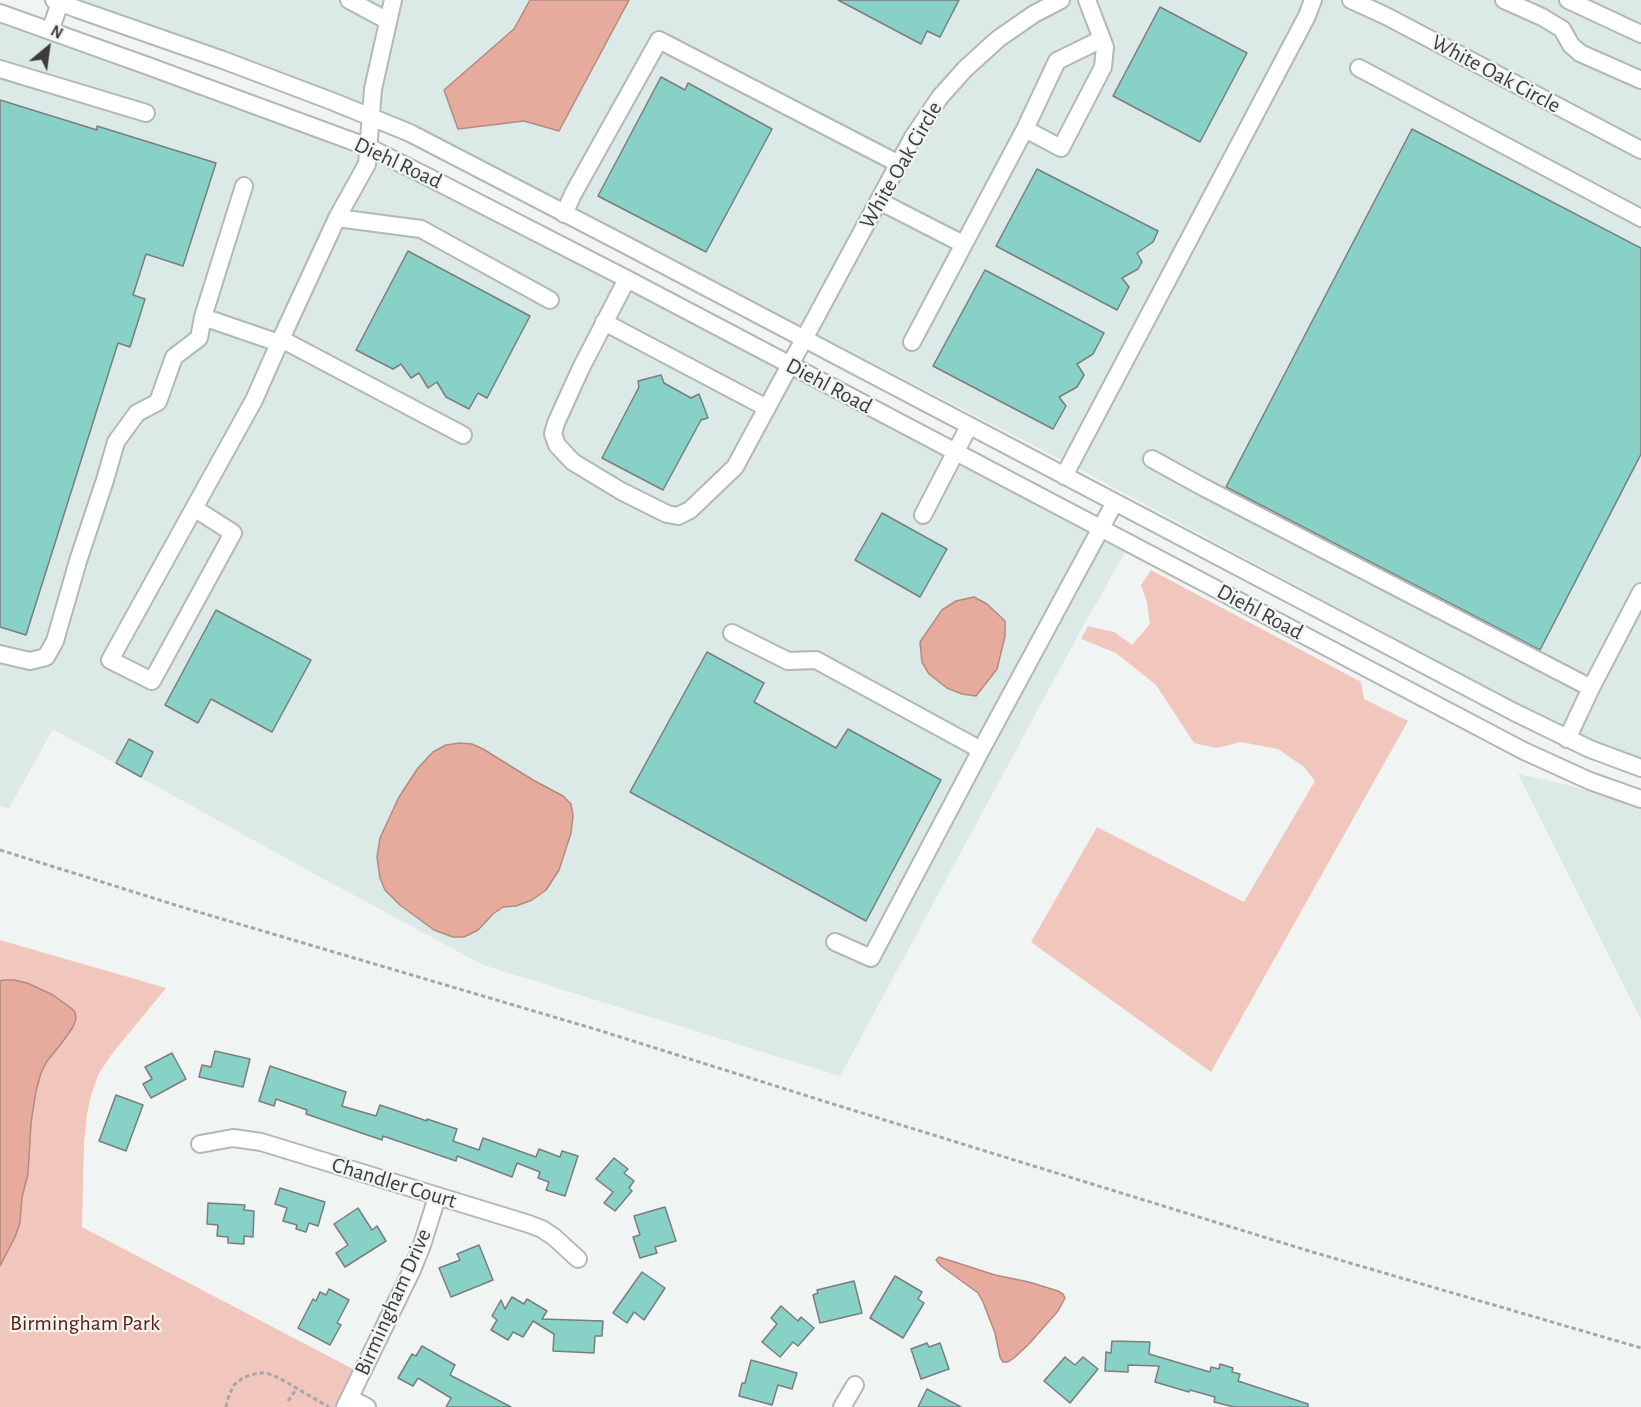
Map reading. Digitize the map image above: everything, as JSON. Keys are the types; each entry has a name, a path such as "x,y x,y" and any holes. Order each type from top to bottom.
{"street":[{"path":"349,0 388,21"},
{"path":"194,508 233,533 152,681 110,660 254,399 337,218 367,164 373,89 393,0"},
{"name":"White Oak Circle","path":"604,322 560,414 553,434 557,445 573,462 621,491 667,514 678,516 690,510 735,467 899,164 925,118 940,97 964,69 998,39 1017,25 1061,0"},
{"path":"1025,129 1061,148 1103,67 1105,46 1088,0"},
{"path":"1064,476 1307,16 1313,0"},
{"name":"White Oak Circle","path":"1351,0 1386,16 1641,150"},
{"path":"1504,0 1524,4 1562,29 1571,45 1580,53 1641,80"},
{"path":"1568,0 1641,34"},
{"path":"50,31 59,1"},
{"name":"Diehl Road","path":"59,1 370,116 444,150 1568,739 1641,768"},
{"name":"Diehl Road","path":"0,13 368,147 627,279 1524,752 1590,781 1641,799"},
{"path":"912,342 1025,129 1058,61 1102,39"},
{"path":"564,214 659,40 899,164"},
{"path":"1359,68 1641,218"},
{"path":"0,69 146,113"},
{"path":"0,654 30,661 45,657 55,641 116,442 137,413 158,402 174,357 199,338 203,317 244,186"},
{"path":"879,201 963,244"},
{"path":"337,218 421,229 550,300"},
{"path":"627,279 604,322 767,408"},
{"path":"203,317 280,341 464,435"},
{"path":"923,515 969,426"},
{"path":"1152,459 1591,688"},
{"path":"835,942 871,958 1115,502"},
{"path":"1568,739 1591,688 1641,592"},
{"path":"732,633 788,661 816,660 981,750"},
{"name":"Chandler Court","path":"200,1144 233,1138 261,1142 542,1229 578,1259"},
{"name":"Birmingham Drive","path":"347,1402 412,1270 437,1197"},
{"path":"842,1407 855,1385"},
{"path":"347,1402 367,1407"}],"path":[{"path":"0,850 196,911 598,1030 1310,1251 1641,1348"},
{"path":"226,1407 228,1395 244,1377 267,1373 329,1407"},
{"path":"288,1401 297,1388"}],"shaded area":[{"path":"77,0 1641,0 1641,760 1579,737 1077,468 401,120"},
{"path":"530,0 629,0 559,131 524,121 458,129 444,90 514,29"},
{"path":"0,22 286,125 418,180 1126,551 1082,628 840,1076 483,965 53,729 9,808 0,806"},
{"path":"974,597 987,604 1005,621 1005,636 997,669 976,696 947,688 929,674 922,662 920,642 942,610 956,601"},
{"path":"472,744 483,749 563,796 571,804 573,816 571,833 559,870 546,890 532,900 516,906 503,907 478,930 464,937 453,937 434,930 400,905 385,890 380,878 377,857 380,838 399,797 418,768 433,752 446,745"},
{"path":"1518,774 1572,786 1641,808 1641,1020"},
{"path":"0,981 27,983 53,995 75,1012 76,1019 73,1027 47,1061 41,1073 31,1123 28,1174 22,1197 20,1223 0,1266"},
{"path":"939,1257 995,1275 1058,1291 1065,1298 1058,1311 1028,1345 1014,1358 1003,1362 995,1333 978,1293 941,1266 936,1260"}],"green space":[{"path":"1151,570 1361,682 1364,699 1408,721 1211,1072 1031,942 1097,827 1244,902 1315,781 1304,767 1278,749 1241,742 1217,748 1194,743 1156,685 1116,653 1081,639 1088,626 1114,632 1132,645 1150,624 1147,602 1141,585"},
{"name":"Birmingham Park","path":"0,940 166,988 111,1055 98,1075 87,1114 82,1227 353,1369 336,1407 0,1407"}],"building":[{"path":"838,0 959,0 940,37 927,31 921,44"},
{"path":"1160,7 1247,53 1200,142 1113,96"},
{"path":"661,77 685,90 688,83 772,129 706,252 598,196"},
{"path":"0,100 97,130 97,126 216,163 183,266 146,254 133,295 145,299 130,347 118,343 26,635 0,627"},
{"path":"1412,129 1641,248 1641,454 1540,650 1226,487"},
{"path":"1037,169 1158,231 1153,242 1137,253 1142,262 1138,269 1122,278 1129,287 1117,310 996,246"},
{"path":"408,251 530,316 487,398 478,393 469,409 446,397 437,382 428,388 419,373 411,378 401,364 393,369 356,350"},
{"path":"985,270 1104,333 1093,354 1077,364 1084,375 1077,387 1059,397 1066,406 1053,429 933,366"},
{"path":"661,375 664,383 691,398 699,394 708,418 701,420 663,490 602,458 639,387 638,381"},
{"path":"882,513 947,549 920,597 855,560"},
{"path":"216,610 311,660 272,732 211,699 198,723 165,705"},
{"path":"707,652 764,683 754,702 836,748 848,729 941,780 866,921 630,792"},
{"path":"129,739 153,752 141,777 116,763"},
{"path":"215,1051 250,1059 243,1087 199,1077 202,1065 211,1067"},
{"path":"172,1053 186,1079 151,1098 143,1084 152,1079 145,1067"},
{"path":"270,1066 346,1092 342,1106 376,1116 380,1105 457,1129 453,1141 479,1150 483,1138 536,1157 539,1149 560,1157 562,1151 578,1156 565,1196 546,1190 549,1182 538,1178 540,1172 517,1163 512,1177 457,1156 456,1161 383,1136 382,1140 306,1114 307,1110 276,1099 274,1106 259,1101"},
{"path":"116,1095 143,1105 126,1151 99,1141"},
{"path":"614,1158 628,1169 624,1173 634,1181 629,1188 632,1191 615,1211 604,1203 613,1192 596,1179"},
{"path":"280,1188 325,1202 318,1226 309,1223 306,1232 296,1229 297,1225 283,1221 287,1208 275,1204"},
{"path":"208,1203 245,1205 244,1210 254,1211 253,1237 244,1236 244,1244 228,1243 228,1237 217,1236 218,1225 207,1224"},
{"path":"665,1207 676,1241 655,1247 657,1253 640,1258 633,1237 640,1235 634,1216"},
{"path":"358,1208 372,1230 377,1226 386,1241 345,1267 336,1253 348,1245 334,1224"},
{"path":"479,1245 493,1280 451,1297 439,1268 460,1260 457,1254"},
{"path":"642,1272 665,1288 644,1320 634,1312 627,1323 613,1313"},
{"path":"895,1276 922,1292 918,1299 924,1303 903,1338 870,1318"},
{"path":"854,1281 862,1313 820,1323 813,1295 818,1293 817,1290"},
{"path":"329,1289 349,1300 337,1323 341,1325 330,1345 298,1328 313,1299 316,1301 320,1292 326,1295"},
{"path":"512,1297 524,1304 527,1299 547,1311 542,1319 603,1321 602,1336 595,1336 594,1353 553,1351 554,1334 533,1321 523,1337 513,1332 508,1340 491,1330 497,1320 492,1316 501,1300 505,1309"},
{"path":"781,1306 798,1321 801,1317 814,1328 798,1346 793,1342 780,1357 762,1342 777,1324 771,1318"},
{"path":"1112,1341 1150,1342 1149,1354 1210,1372 1211,1367 1219,1369 1220,1364 1233,1368 1232,1372 1240,1374 1238,1381 1308,1404 1308,1407 1234,1407 1214,1402 1215,1397 1155,1382 1159,1366 1128,1365 1128,1372 1105,1371 1106,1352 1111,1353"},
{"path":"927,1343 929,1347 940,1343 949,1369 921,1379 911,1349"},
{"path":"422,1346 455,1365 450,1375 511,1407 446,1407 451,1398 418,1378 413,1386 398,1378 412,1354 416,1356"},
{"path":"1065,1357 1075,1365 1083,1357 1098,1369 1070,1403 1044,1381"},
{"path":"751,1360 797,1373 792,1389 778,1385 772,1405 739,1396"},
{"path":"927,1389 961,1407 918,1407"}]}
